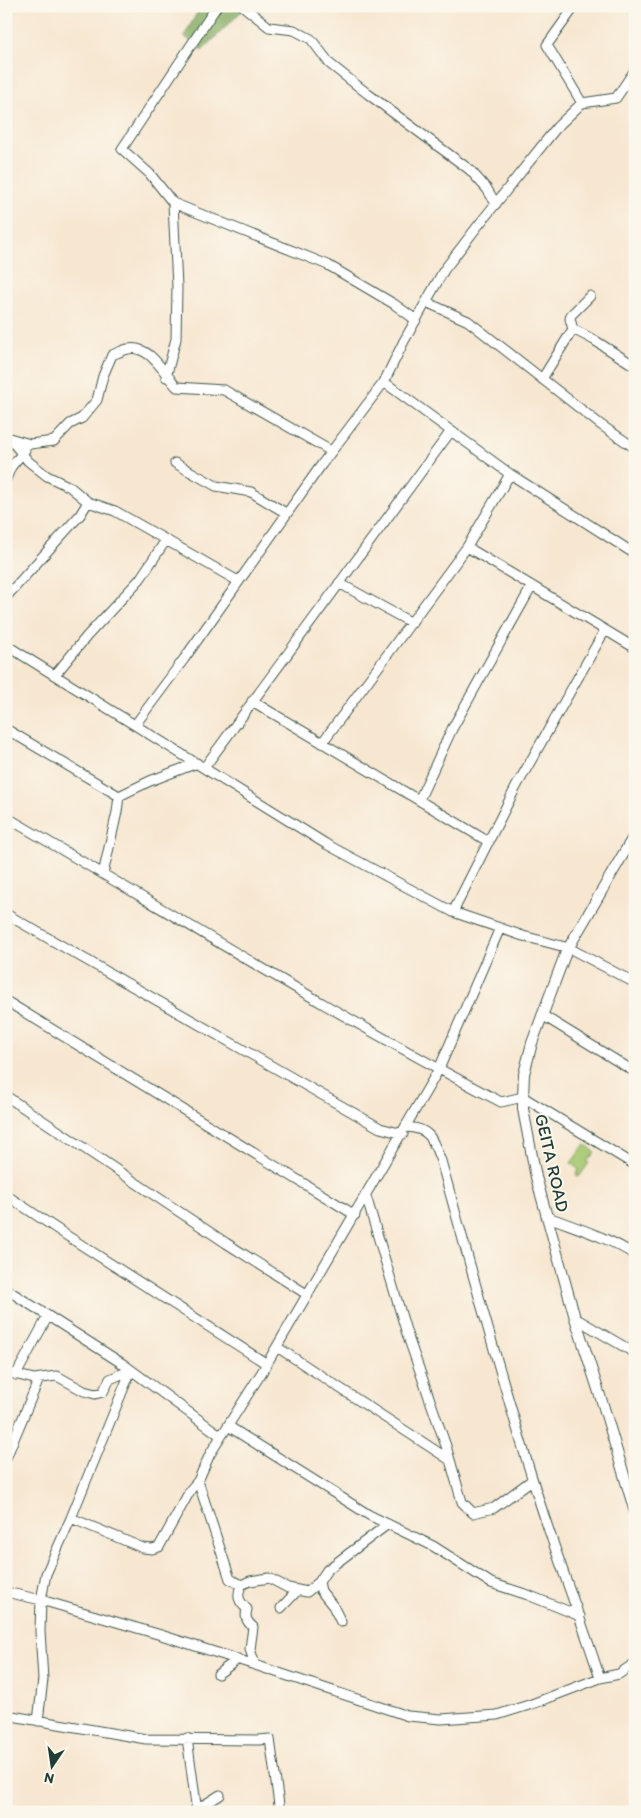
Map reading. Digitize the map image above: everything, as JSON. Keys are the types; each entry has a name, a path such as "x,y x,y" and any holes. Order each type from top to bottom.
{"main road":[{"name":"GEITA ROAD","path":"635,834 569,948 532,1042 524,1074 523,1097 523,1109 546,1216 575,1318 635,1512"}],"street":[{"path":"217,6 122,149 150,174 173,203 328,265 394,304 416,320"},
{"path":"243,6 269,27 294,30 311,39 330,64 470,170 487,189 496,204"},
{"path":"576,6 547,45 582,103"},
{"path":"134,725 184,659 286,513 384,382 444,270 558,127 582,103 616,98 635,70"},
{"path":"166,376 176,339 177,287 173,203"},
{"path":"590,296 571,315 570,319 573,329 635,366"},
{"path":"426,302 468,321 601,425 635,448"},
{"path":"542,379 573,329"},
{"path":"8,437 30,444 54,441 70,424 82,418 97,400 103,376 112,355 129,348 143,350 155,359 166,376 177,387 224,390 332,451"},
{"path":"384,382 510,474 635,554"},
{"path":"119,796 150,781 200,766 252,701 451,431"},
{"path":"8,437 28,461 47,476 70,487 88,502 115,511 238,581"},
{"path":"6,479 11,467 30,444"},
{"path":"175,463 216,486 250,492 286,513"},
{"path":"322,743 467,547 510,474"},
{"path":"6,597 63,535 88,502"},
{"path":"55,675 87,636 140,579 166,540"},
{"path":"467,547 635,648"},
{"path":"339,583 412,623"},
{"path":"419,800 452,729 532,586"},
{"path":"453,912 516,787 605,630"},
{"path":"6,644 326,844 453,912 569,948 635,983"},
{"path":"252,701 488,842"},
{"path":"6,729 119,796"},
{"path":"103,874 119,796"},
{"path":"6,817 439,1069 501,1102 523,1097 635,1165"},
{"path":"6,914 380,1128 405,1130 421,1128 432,1138 441,1161 532,1480 600,1678"},
{"path":"71,1518 143,1548 152,1549 158,1547 166,1536 191,1489 198,1481 210,1454 267,1364 439,1069 500,928"},
{"path":"6,1001 355,1215"},
{"path":"542,1015 635,1072"},
{"path":"6,1096 226,1243 308,1295"},
{"path":"6,1194 69,1237 267,1364"},
{"path":"366,1196 407,1334 450,1460 462,1502 473,1513 494,1508 532,1480"},
{"path":"546,1216 598,1236 635,1255"},
{"path":"6,1289 131,1370 221,1436"},
{"path":"48,1316 11,1373 34,1379 57,1376 84,1391 95,1394 103,1392 110,1379 131,1370"},
{"path":"575,1318 635,1353"},
{"path":"277,1347 450,1460"},
{"path":"38,1721 44,1679 40,1631 40,1600 46,1574 71,1518 131,1370"},
{"path":"6,1458 39,1379"},
{"path":"228,1426 369,1515 433,1546 491,1583 528,1595 580,1616"},
{"path":"198,1481 230,1579 241,1586"},
{"path":"255,1665 250,1649 253,1627 245,1616 247,1609 240,1603 238,1593 241,1586 250,1581 269,1578 288,1588 306,1592 319,1582 327,1570 388,1524"},
{"path":"319,1582 321,1591 334,1606 341,1622"},
{"path":"281,1608 298,1590"},
{"path":"6,1592 40,1600 238,1659 408,1716 441,1719 497,1715 600,1678 619,1674 635,1663"},
{"path":"218,1674 238,1659"},
{"path":"6,1715 146,1739 270,1739 280,1812"},
{"path":"187,1738 196,1811 220,1795"}],"green space":[{"path":"201,6 247,6 202,51 184,36"},
{"path":"585,1144 595,1152 579,1177 576,1175 579,1170 571,1163"}]}
